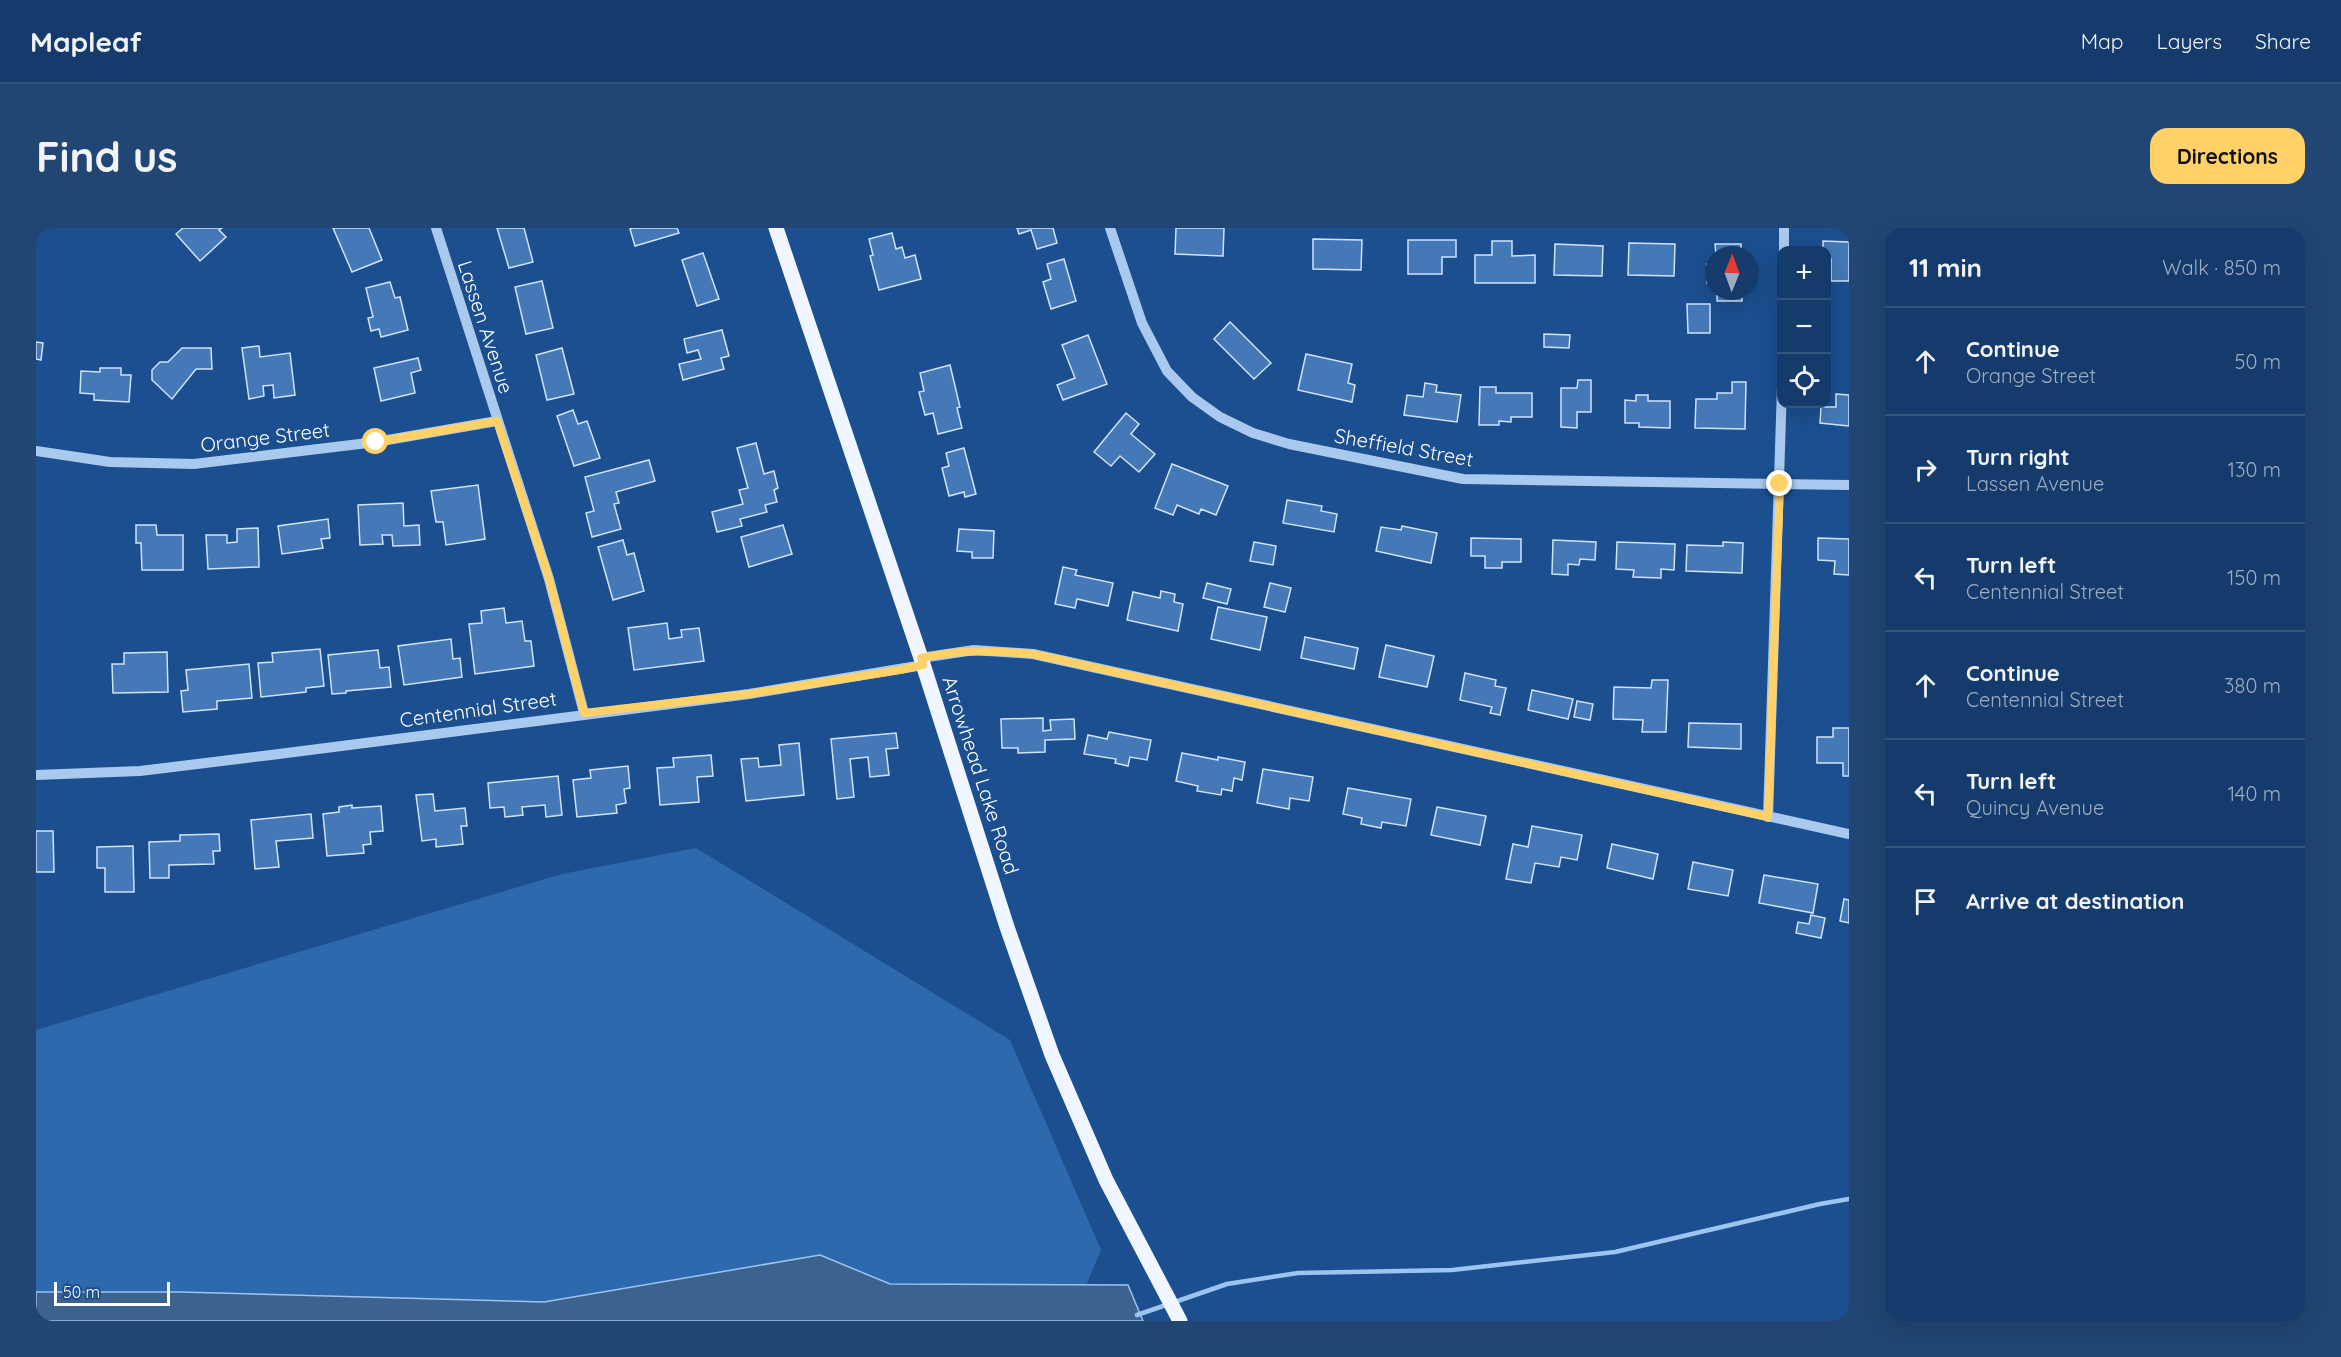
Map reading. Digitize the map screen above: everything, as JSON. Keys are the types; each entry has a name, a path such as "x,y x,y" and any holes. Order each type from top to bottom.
{"main road":[{"name":"Arrowhead Lake Road","path":"776,228 1052,1055 1106,1180 1180,1321"}],"street":[{"name":"Lassen Avenue","path":"436,228 549,579 584,713"},
{"name":"Sheffield Street","path":"1110,228 1142,323 1167,372 1192,397 1220,417 1253,433 1289,444 1462,479 1849,485"},
{"path":"1784,228 1784,246"},
{"path":"1768,817 1782,408"},
{"name":"Orange Street","path":"36,451 110,462 194,464 376,442 497,421"},
{"name":"Centennial Street","path":"36,775 140,771 748,694 922,662 974,650 1033,654 1849,834"}],"shaded area":[{"path":"696,848 1010,1040 1101,1250 1071,1321 36,1321 36,1030 562,874"},
{"path":"820,1255 890,1284 1128,1285 1143,1321 36,1321 36,1292 180,1292 544,1302"}],"building":[{"path":"183,228 222,228 219,230 226,237 200,261 176,234"},
{"path":"333,228 369,228 382,260 352,272"},
{"path":"497,228 524,228 533,262 509,268"},
{"path":"677,228 679,233 635,246 630,229"},
{"path":"1017,228 1053,228 1057,243 1037,249 1031,230 1019,234"},
{"path":"1176,228 1224,228 1223,256 1175,254"},
{"path":"892,233 896,249 902,247 905,258 915,255 921,279 879,290 870,256 873,255 869,239"},
{"path":"1313,239 1362,240 1361,270 1313,269"},
{"path":"1408,240 1456,240 1456,257 1442,257 1442,274 1408,274"},
{"path":"1492,241 1512,241 1512,256 1535,255 1535,283 1475,283 1475,255 1492,255"},
{"path":"1823,241 1849,242 1849,281 1831,281 1831,246 1823,246"},
{"path":"1629,243 1675,244 1674,276 1628,275"},
{"path":"1555,244 1603,246 1602,276 1554,275"},
{"path":"1715,244 1741,244 1741,246 1715,246"},
{"path":"703,253 719,299 697,306 682,260"},
{"path":"1064,259 1076,301 1051,309 1043,282 1051,279 1047,264"},
{"path":"542,281 553,328 526,334 515,287"},
{"path":"390,282 395,298 400,297 408,330 381,337 379,329 371,331 368,318 373,317 366,288"},
{"path":"1717,300 1742,300 1742,301"},
{"path":"1687,304 1710,304 1710,333 1688,333"},
{"path":"1230,322 1271,363 1254,379 1214,339"},
{"path":"722,330 729,356 721,358 724,369 683,380 679,364 701,359 698,350 687,353 684,339"},
{"path":"1544,334 1570,335 1569,348 1544,347"},
{"path":"1088,335 1107,384 1063,400 1057,385 1075,378 1062,345"},
{"path":"36,342 43,343 41,360 36,359"},
{"path":"259,346 260,357 290,353 295,395 274,398 273,385 263,386 264,396 249,399 242,348"},
{"path":"182,348 211,348 212,369 196,369 172,399 152,380 152,370 160,362 168,362"},
{"path":"562,348 574,394 547,400 536,355"},
{"path":"1306,354 1352,364 1348,383 1355,385 1352,402 1298,390"},
{"path":"418,358 421,370 411,373 415,393 381,401 374,368"},
{"path":"950,365 960,407 957,408 962,428 938,434 933,413 925,415 919,392 924,391 920,373"},
{"path":"100,368 121,368 121,375 131,375 129,402 94,400 94,394 80,393 81,371 100,372"},
{"path":"1578,380 1591,380 1591,412 1577,412 1577,428 1561,427 1561,388 1577,388"},
{"path":"1732,382 1746,382 1745,429 1695,428 1696,399 1717,399 1717,393 1732,393"},
{"path":"1425,383 1437,385 1436,392 1461,395 1457,422 1404,415 1407,395 1423,397"},
{"path":"1480,387 1496,387 1496,393 1532,393 1532,417 1511,417 1511,422 1499,421 1499,425 1479,425"},
{"path":"1836,394 1849,395 1849,426 1820,423 1821,408 1836,407"},
{"path":"1636,395 1648,395 1648,401 1670,401 1670,428 1639,427 1639,423 1625,423 1625,400 1636,401"},
{"path":"573,410 578,424 587,421 600,458 574,466 557,416"},
{"path":"1126,413 1139,424 1131,434 1155,454 1139,472 1120,456 1111,466 1094,452"},
{"path":"756,443 764,474 774,471 778,488 774,490 777,502 765,505 767,512 740,519 742,526 717,532 712,512 743,504 739,490 748,488 737,448"},
{"path":"964,448 976,494 965,497 964,492 949,496 942,468 949,466 946,453"},
{"path":"649,460 655,481 616,492 619,503 614,504 621,529 592,537 586,513 594,511 585,477"},
{"path":"1172,464 1228,486 1216,515 1201,509 1199,514 1177,505 1173,515 1155,508"},
{"path":"478,485 485,539 446,545 443,522 436,522 431,491"},
{"path":"1287,500 1322,506 1321,511 1337,514 1334,532 1283,523"},
{"path":"403,503 404,526 419,525 420,545 393,546 392,535 382,535 383,544 360,545 358,505"},
{"path":"328,519 330,538 321,539 323,548 282,554 278,526"},
{"path":"136,525 156,525 157,535 183,535 183,570 142,570 141,543 136,543"},
{"path":"783,525 792,554 749,567 741,537"},
{"path":"1402,526 1437,533 1431,563 1376,551 1381,527 1401,530"},
{"path":"258,528 259,567 208,569 206,535 227,535 227,543 237,542 237,529"},
{"path":"959,529 994,531 993,558 972,558 972,552 957,551"},
{"path":"1471,538 1521,539 1521,562 1502,562 1502,568 1485,568 1485,556 1471,556"},
{"path":"1818,538 1849,539 1849,575 1834,574 1835,561 1818,560"},
{"path":"623,540 627,555 634,553 644,591 613,600 598,547"},
{"path":"1553,540 1596,542 1595,560 1580,559 1579,565 1568,564 1568,575 1552,574"},
{"path":"1254,542 1276,546 1273,565 1250,561"},
{"path":"1617,542 1675,544 1674,570 1661,569 1661,578 1633,577 1634,570 1616,569"},
{"path":"1723,542 1743,543 1742,573 1686,571 1687,545 1723,546"},
{"path":"1063,567 1077,570 1075,575 1113,583 1108,606 1077,599 1075,608 1055,604"},
{"path":"1207,583 1231,589 1227,604 1203,598"},
{"path":"1270,583 1291,588 1285,612 1264,607"},
{"path":"1161,591 1175,594 1174,602 1183,604 1178,631 1127,620 1133,592 1160,598"},
{"path":"1218,607 1267,617 1260,650 1211,639"},
{"path":"504,608 506,623 522,621 525,641 531,641 534,666 475,674 469,624 482,623 481,611"},
{"path":"667,623 669,639 682,637 681,630 699,628 704,661 634,670 628,628"},
{"path":"1305,637 1358,648 1354,669 1301,658"},
{"path":"451,639 453,659 460,658 462,677 404,685 398,646"},
{"path":"1386,645 1434,656 1427,687 1379,677"},
{"path":"320,649 324,686 306,688 306,692 261,697 258,663 273,662 272,653"},
{"path":"378,650 380,668 389,667 391,687 332,694 328,655"},
{"path":"167,652 168,692 113,693 112,664 124,664 124,653"},
{"path":"249,664 252,698 217,701 217,709 183,712 181,691 188,690 186,670"},
{"path":"1465,673 1496,680 1495,686 1506,688 1500,715 1490,713 1492,707 1460,700"},
{"path":"1652,680 1668,680 1666,732 1642,732 1643,720 1613,719 1614,687 1651,688"},
{"path":"1532,690 1573,699 1568,719 1528,710"},
{"path":"1577,701 1593,704 1590,720 1574,717"},
{"path":"1043,718 1043,731 1051,730 1050,720 1074,719 1075,739 1045,740 1045,752 1018,753 1018,748 1002,748 1001,719"},
{"path":"1689,723 1741,724 1741,749 1688,747"},
{"path":"1833,728 1849,728 1849,776 1843,776 1843,763 1817,763 1817,737 1833,737"},
{"path":"1109,732 1151,740 1147,760 1130,757 1128,766 1115,763 1116,759 1084,754 1088,735 1107,739"},
{"path":"896,733 898,748 886,749 889,775 870,777 868,757 850,759 854,797 837,799 831,739"},
{"path":"799,743 804,795 746,801 741,759 758,758 759,767 781,765 779,745"},
{"path":"1182,753 1218,760 1218,757 1245,762 1242,780 1234,778 1232,791 1222,789 1221,795 1197,791 1198,786 1176,781"},
{"path":"711,755 713,776 697,777 699,802 660,805 657,768 674,767 673,758"},
{"path":"628,766 630,788 624,789 626,803 616,805 617,813 577,817 573,780 591,778 590,770"},
{"path":"1263,769 1313,777 1309,801 1290,798 1289,809 1257,803"},
{"path":"558,776 562,815 546,817 545,805 522,807 523,815 505,817 504,807 490,808 488,783"},
{"path":"1348,788 1411,799 1406,826 1382,822 1381,828 1361,824 1362,818 1343,814"},
{"path":"433,794 435,811 465,808 467,826 461,826 463,844 436,847 436,839 422,841 416,795"},
{"path":"352,805 352,808 381,806 383,831 370,832 371,844 363,845 364,853 327,856 323,814 339,812 339,807"},
{"path":"1437,807 1486,816 1480,845 1431,835"},
{"path":"311,814 313,838 276,841 279,867 255,869 251,820"},
{"path":"1532,826 1582,835 1577,860 1561,857 1559,867 1535,863 1531,883 1506,879 1513,844 1528,847"},
{"path":"36,831 53,831 54,872 36,872"},
{"path":"219,834 220,851 213,851 214,864 169,865 169,878 150,878 149,842 180,841 180,835"},
{"path":"1612,844 1658,854 1653,879 1607,868"},
{"path":"133,846 134,892 105,892 105,868 97,868 97,847"},
{"path":"1693,862 1733,870 1728,896 1688,889"},
{"path":"1764,875 1818,884 1813,913 1759,903"},
{"path":"1844,899 1849,900 1849,923 1840,921"},
{"path":"1811,915 1825,918 1821,938 1796,933 1798,922 1809,924"}],"waterway":[{"path":"1137,1315 1227,1284 1298,1273 1452,1270 1615,1252 1849,1199"}],"route":[{"path":"376,442 497,421 549,579 584,713 748,694 900,670 923,665 921,658 942,654 974,650 1033,654 1768,817 1780,484"}]}
